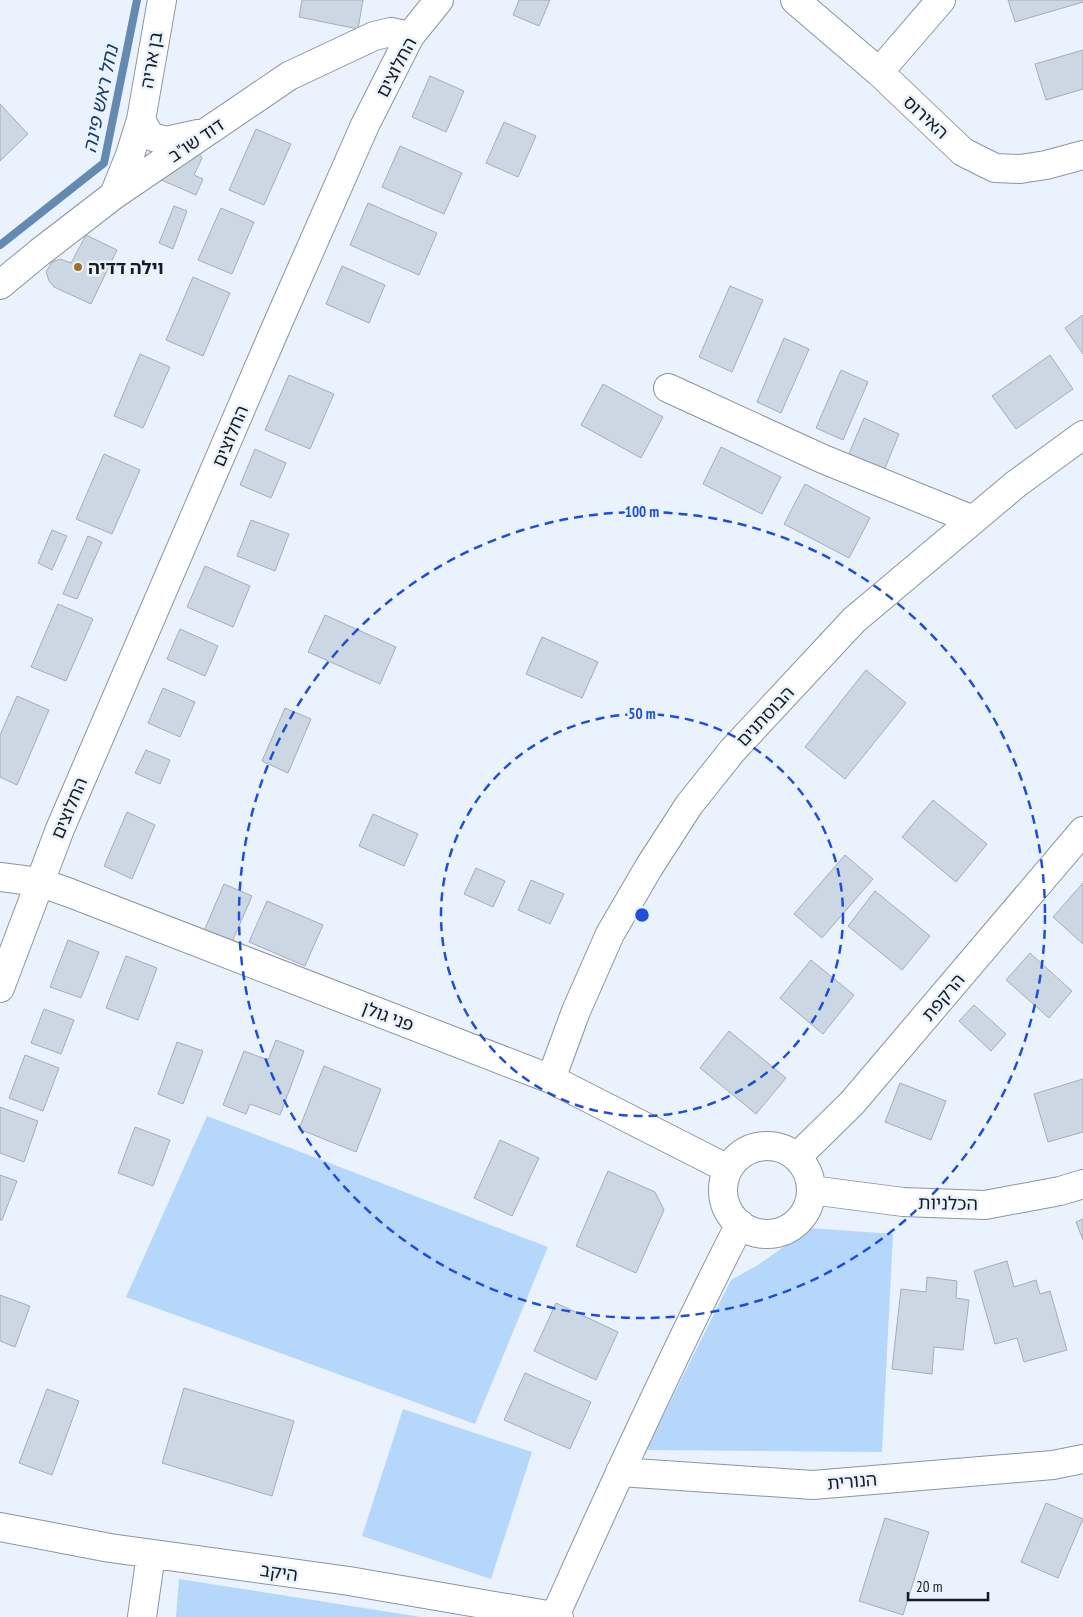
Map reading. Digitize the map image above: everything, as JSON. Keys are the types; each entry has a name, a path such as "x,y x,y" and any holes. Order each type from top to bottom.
{"street":[{"name":"בן אריה","path":"114,195 130,155 141,120 162,0"},
{"name":"החלוצים","path":"0,988 64,820 365,125 410,36 439,0"},
{"name":"האירוס","path":"795,0 878,72 964,152 995,168 1020,169 1083,156"},
{"path":"878,72 940,0"},
{"name":"דוד שו\"ב","path":"0,285 114,195 289,76 374,36 391,32 410,36"},
{"path":"141,120 150,136 166,141 209,132"},
{"path":"668,388 823,458 973,520"},
{"name":"הבוסתנים","path":"551,1079 576,1011 610,934 649,867 689,805 732,751 854,620 1016,484 1083,436"},
{"name":"הרקפת","path":"797,1157 852,1103 1083,831"},
{"name":"פני גולן","path":"0,877 39,882 551,1079 728,1169"},
{"path":"760,1146 773,1146 786,1150 797,1157 805,1167 810,1178 811,1190 809,1204 802,1216 792,1226 779,1232 765,1234 752,1231 732,1217 724,1199 724,1184 728,1169 736,1158 747,1150 760,1146"},
{"name":"הכלניות","path":"811,1190 903,1202 985,1204 1060,1192 1083,1184"},
{"path":"555,1616 701,1300 740,1224"},
{"name":"הנורית","path":"620,1472 813,1484 1053,1465 1083,1459"},
{"name":"היקב","path":"0,1526 110,1548 348,1581 559,1617"},
{"path":"142,1617 151,1554"}],"shaded area":[{"path":"207,1116 548,1247 475,1424 126,1297"},
{"path":"810,1228 893,1234 882,1452 646,1450 731,1280 758,1265"},
{"path":"403,1409 532,1452 491,1579 362,1536"},
{"path":"179,1579 421,1617 176,1617"}],"building":[{"path":"302,0 363,0 358,29 299,17"},
{"path":"519,0 550,0 539,26 513,15"},
{"path":"1008,0 1083,0 1083,2 1015,22"},
{"path":"1083,50 1083,89 1046,100 1035,64"},
{"path":"430,76 464,91 446,132 412,117"},
{"path":"0,104 28,134 0,161"},
{"path":"504,122 536,136 518,177 486,163"},
{"path":"256,129 291,144 264,205 229,190"},
{"path":"400,146 462,173 444,214 382,187"},
{"path":"198,152 202,158 194,175 203,179 196,195 159,179"},
{"path":"368,203 437,233 419,275 350,245"},
{"path":"174,206 187,211 173,249 159,243"},
{"path":"221,208 254,222 232,274 198,260"},
{"name":"וילה דדיה","path":"86,235 117,250 91,304 54,287 49,281 46,272 52,262 60,259 71,263"},
{"path":"342,266 385,285 369,323 326,304"},
{"path":"193,277 230,293 203,356 166,340"},
{"path":"730,286 763,300 732,372 699,357"},
{"path":"1083,315 1083,354 1065,328"},
{"path":"784,338 809,349 781,413 757,402"},
{"path":"140,354 170,367 143,428 114,416"},
{"path":"1050,355 1073,389 1016,429 992,396"},
{"path":"841,370 868,382 843,440 816,428"},
{"path":"289,375 334,394 310,449 265,430"},
{"path":"603,384 663,417 641,458 581,425"},
{"path":"864,418 899,434 883,473 847,458"},
{"path":"721,447 781,477 762,514 703,484"},
{"path":"255,449 286,463 271,498 240,485"},
{"path":"104,454 140,470 112,534 76,519"},
{"path":"805,484 870,518 849,558 784,524"},
{"path":"251,520 289,534 275,571 237,556"},
{"path":"52,530 67,536 52,570 38,563"},
{"path":"88,536 102,542 77,599 63,594"},
{"path":"205,566 250,586 233,627 187,607"},
{"path":"58,604 93,619 66,681 31,667"},
{"path":"325,615 396,647 380,684 308,652"},
{"path":"180,629 218,646 205,676 167,659"},
{"path":"542,637 598,662 582,698 526,674"},
{"path":"866,670 906,703 845,779 805,747"},
{"path":"163,688 195,702 180,737 148,723"},
{"path":"17,696 49,710 17,785 0,777 0,735"},
{"path":"285,708 311,719 288,773 262,761"},
{"path":"146,750 170,760 160,784 135,773"},
{"path":"933,800 987,844 956,882 902,837"},
{"path":"127,812 155,825 132,879 104,866"},
{"path":"373,814 418,834 404,866 359,846"},
{"path":"845,855 873,879 822,938 794,914"},
{"path":"476,868 505,881 493,907 464,894"},
{"path":"531,880 564,894 550,924 518,910"},
{"path":"1083,883 1083,944 1053,917"},
{"path":"224,884 252,896 232,942 204,931"},
{"path":"875,891 930,936 902,970 848,926"},
{"path":"267,901 323,925 305,966 249,942"},
{"path":"68,940 99,952 81,998 50,987"},
{"path":"1030,953 1072,991 1049,1018 1006,980"},
{"path":"126,956 157,968 138,1020 106,1008"},
{"path":"811,960 854,995 823,1034 780,998"},
{"path":"974,1005 1006,1034 991,1051 959,1021"},
{"path":"44,1009 74,1020 61,1054 31,1043"},
{"path":"729,1031 786,1078 756,1114 700,1068"},
{"path":"276,1040 304,1051 280,1115 250,1104 246,1114 223,1105 244,1051 268,1060"},
{"path":"177,1042 203,1051 183,1104 158,1094"},
{"path":"25,1055 59,1068 43,1111 9,1098"},
{"path":"324,1066 381,1089 356,1152 299,1129"},
{"path":"1083,1079 1083,1132 1048,1142 1034,1094"},
{"path":"900,1083 946,1101 931,1140 885,1122"},
{"path":"0,1107 38,1121 24,1162 0,1153"},
{"path":"135,1127 170,1140 153,1186 118,1173"},
{"path":"500,1140 539,1158 512,1216 474,1198"},
{"path":"608,1171 655,1192 664,1210 636,1273 576,1246"},
{"path":"0,1175 17,1181 2,1220 0,1220"},
{"path":"1083,1219 1083,1240 1076,1222"},
{"path":"1007,1261 1014,1287 1036,1280 1040,1294 1050,1291 1067,1350 1024,1362 1017,1338 995,1344 974,1271"},
{"path":"927,1277 957,1281 956,1298 969,1300 963,1350 934,1347 932,1374 892,1369 901,1289 926,1292"},
{"path":"0,1295 30,1306 15,1347 0,1341"},
{"path":"556,1303 618,1332 596,1380 534,1351"},
{"path":"525,1373 591,1402 570,1449 504,1420"},
{"path":"184,1388 294,1421 272,1496 162,1463"},
{"path":"47,1389 79,1401 52,1475 19,1463"},
{"path":"1046,1503 1083,1519 1058,1578 1021,1562"},
{"path":"885,1518 929,1532 903,1615 859,1601"}],"waterway":[{"name":"נחל ראש פינה","path":"0,245 104,163 137,0"}],"place":[{"name":"וילה דדיה","path":"78,267"}]}
